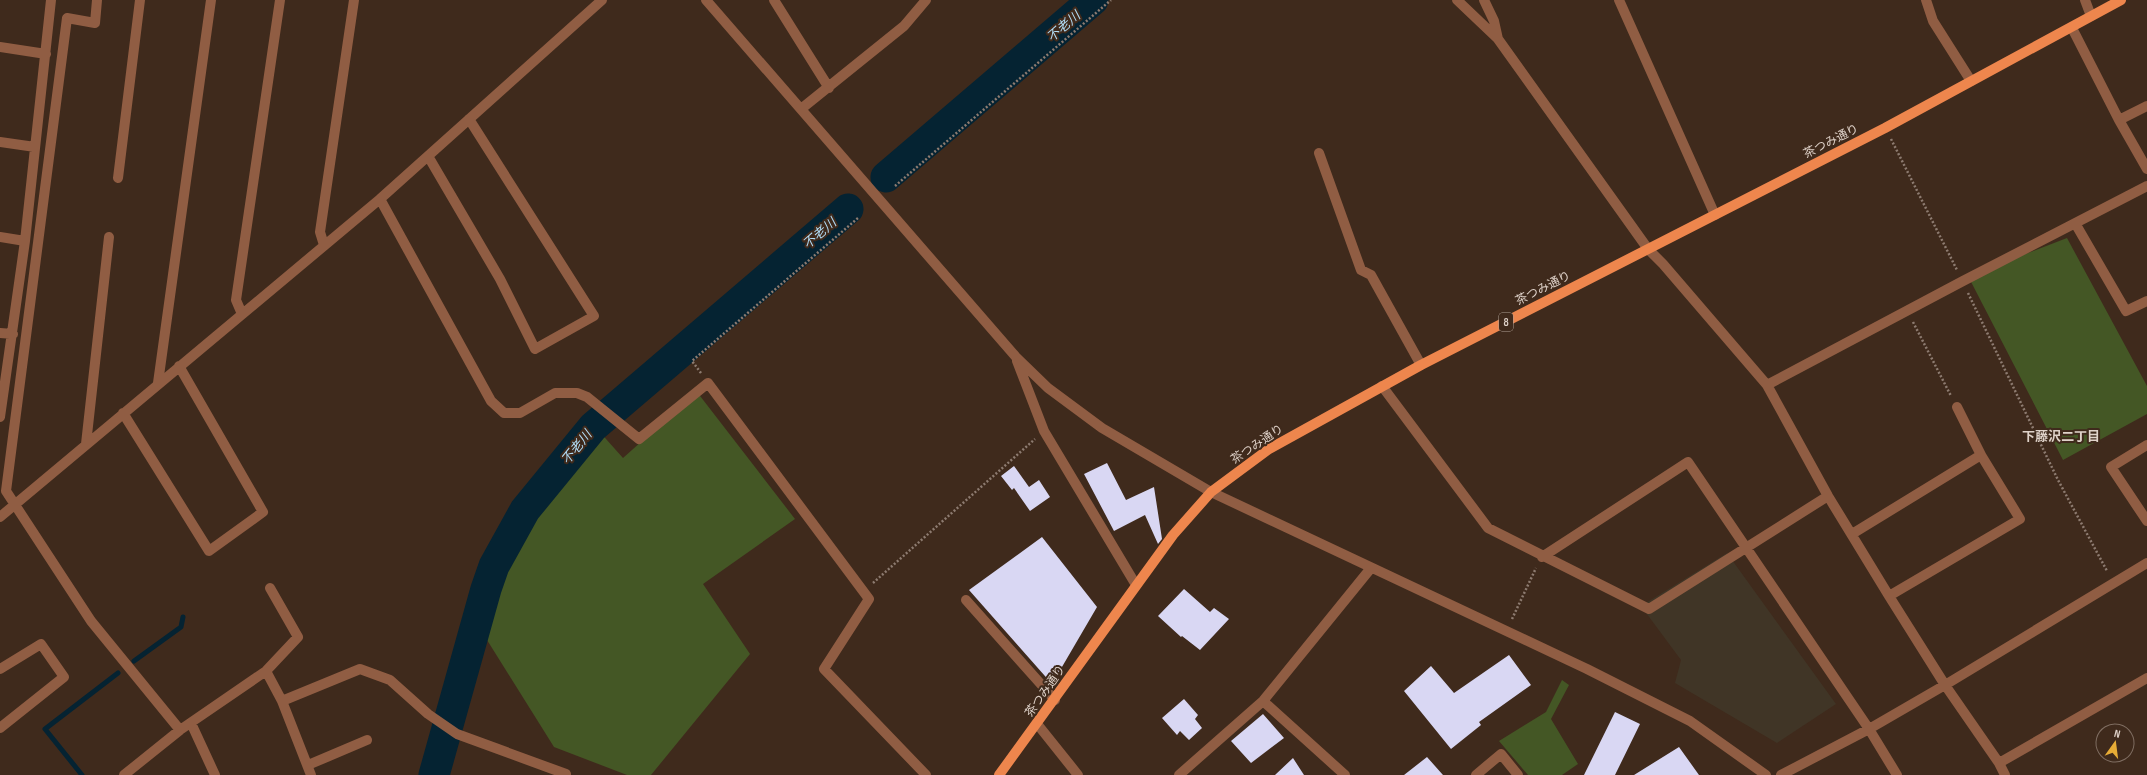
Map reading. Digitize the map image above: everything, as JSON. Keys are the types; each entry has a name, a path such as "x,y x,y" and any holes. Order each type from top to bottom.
{"main road":[{"name":"茶つみ通り","path":"999,775 1038,725 1054,700 1173,535 1211,492 1269,449 1421,365 1885,128 2122,0"}],"street":[{"path":"0,417 25,241 51,0"},
{"path":"97,0 95,22 67,18 6,491 91,621 180,730"},
{"path":"118,178 140,0"},
{"path":"158,383 210,0"},
{"path":"242,314 236,300 280,0"},
{"path":"324,245 320,232 354,0"},
{"path":"1,515 380,199 602,0"},
{"path":"706,0 1016,357 1048,388 1102,428 1211,492 1506,631 1690,721 1766,775"},
{"path":"774,0 829,88"},
{"path":"801,110 904,26 926,0"},
{"path":"1458,0 1498,39 1648,249 1663,264 1767,385 1828,496 1889,596 1945,685 1999,763 2005,775"},
{"path":"1484,0 1494,21 1498,39"},
{"path":"1619,0 1715,215"},
{"path":"1926,0 1933,21 1971,81"},
{"path":"2085,0 2091,16"},
{"path":"2072,28 2118,120 2147,169"},
{"path":"0,47 46,54"},
{"path":"2118,120 2147,106"},
{"path":"428,156 500,279 535,349 594,316 469,119"},
{"path":"0,142 35,147"},
{"path":"1319,153 1361,270 1372,275 1421,365"},
{"path":"1767,385 1907,311 1962,280 2075,224 2147,186"},
{"path":"380,199 491,401 504,413 520,413 555,393 577,393 587,397 639,439 708,383 869,599 824,669 926,775"},
{"path":"2075,224 2126,311 2147,301"},
{"path":"0,237 25,241"},
{"path":"86,444 109,237"},
{"path":"0,333 13,334"},
{"path":"1016,357 1044,431 1136,585"},
{"path":"123,413 209,551 263,512 179,366"},
{"path":"1382,386 1488,528 1542,557 1649,609 1828,496"},
{"path":"1889,596 2020,519 1982,454 1957,407"},
{"path":"2147,445 2111,467 2147,521"},
{"path":"1852,534 1982,454"},
{"path":"1542,557 1688,462 1869,729 1897,775"},
{"path":"1782,775 1869,729 1945,685 2113,582 2147,563"},
{"path":"1179,775 1263,701 1371,568"},
{"path":"124,775 180,730 266,671 298,637 270,588"},
{"path":"966,600 1054,700"},
{"path":"0,669 41,644 64,677 0,728"},
{"path":"282,701 360,668 390,680 428,714 457,734 566,774"},
{"path":"266,671 282,701 310,770 367,740"},
{"path":"1999,763 2147,678"},
{"path":"1263,701 1345,775"},
{"path":"190,723 215,775"},
{"path":"1038,725 1078,775"},
{"path":"1476,775 1501,754 1518,775"}],"path":[{"path":"895,186 1111,0"},
{"path":"1885,128 1962,280 2058,480 2113,582"},
{"path":"708,383 692,361 858,218"},
{"path":"1907,311 1957,407"},
{"path":"864,591 1044,431"},
{"path":"1506,631 1542,557"}],"shaded area":[{"path":"1727,553 1836,704 1777,743 1675,683 1681,660 1641,606"}],"green space":[{"path":"2067,238 2147,386 2147,414 2063,460 1968,276"},
{"path":"697,392 795,519 703,584 750,654 651,775 627,775 554,747 477,624 532,506 598,430 623,458"},
{"path":"1562,680 1569,685 1551,719 1578,764 1562,775 1528,775 1499,741 1546,712"}],"building":[{"path":"1107,463 1126,500 1154,487 1162,539 1158,544 1145,515 1114,531 1084,474"},
{"path":"1014,466 1029,487 1039,480 1050,497 1030,511 1014,488 1012,490 1001,476"},
{"path":"1042,537 1097,607 1052,684 969,590"},
{"path":"1184,589 1210,612 1214,608 1229,619 1200,650 1182,636 1181,637 1158,616"},
{"path":"1509,655 1531,685 1479,722 1481,725 1451,749 1404,691 1431,666 1454,693"},
{"path":"1184,699 1198,715 1195,719 1202,728 1189,740 1180,731 1177,735 1162,718"},
{"path":"1615,712 1640,724 1615,775 1584,775"},
{"path":"1263,714 1284,738 1251,763 1231,741"},
{"path":"1679,747 1699,775 1634,775"},
{"path":"1427,757 1443,775 1404,775"},
{"path":"1293,758 1304,775 1275,775"}],"waterway":[{"name":"不老川","path":"886,177 1093,0"},
{"name":"不老川","path":"434,775 486,589 494,566 525,510 593,427 848,209"},
{"path":"134,661 181,627 183,617"},
{"path":"82,775 45,729 118,673"}],"district":[{"name":"下藤沢二丁目","path":"2061,436"}]}
